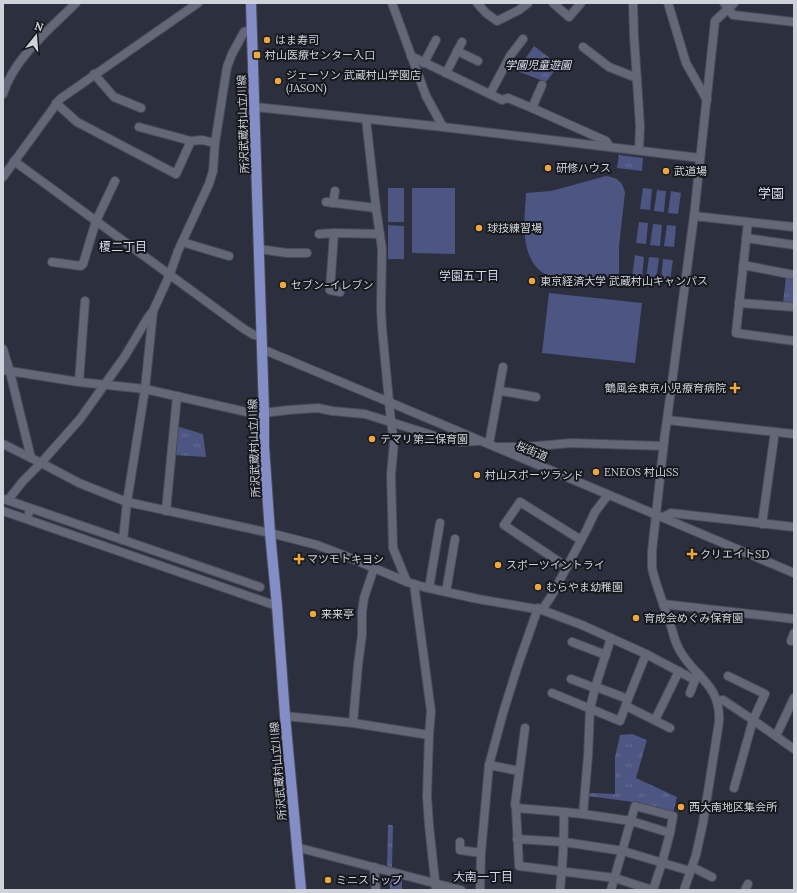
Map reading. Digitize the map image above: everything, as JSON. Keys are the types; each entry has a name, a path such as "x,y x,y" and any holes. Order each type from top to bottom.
{"main road":[{"name":"所沢武蔵村山立川線","path":"251,3 264,446 285,716 301,890"}],"street":[{"path":"3,94 19,63 36,43 76,3"},
{"path":"3,177 60,99 198,3"},
{"path":"392,3 426,96 443,127"},
{"path":"477,3 486,13 497,21 519,10 528,3"},
{"path":"552,3 568,17 581,3"},
{"path":"633,3 640,126 638,150"},
{"path":"668,3 686,64 707,100"},
{"path":"697,677 678,648 654,576 652,568 652,551 659,516 663,446 694,216 716,21 729,5 733,15 794,22"},
{"path":"252,29 244,32 227,67 215,143 213,172 153,311 106,385 80,419 41,464 6,499 260,587"},
{"path":"490,94 510,56 523,39"},
{"path":"424,63 436,40"},
{"path":"446,73 462,42"},
{"path":"583,47 609,67 637,78"},
{"path":"457,51 478,60"},
{"path":"411,56 502,100 508,98 606,141 610,147"},
{"path":"94,74 114,97 141,108"},
{"path":"532,108 542,85"},
{"path":"56,103 77,122 176,174 191,141"},
{"path":"255,107 443,127 700,158"},
{"path":"366,119 382,249 382,328 394,442 391,476 393,548 410,583 431,712 427,796 435,886"},
{"path":"139,127 191,141 202,140 215,143"},
{"path":"14,161 244,329 254,335 261,336"},
{"path":"52,262 81,266 83,264 96,220 115,181"},
{"path":"335,191 330,202 376,208"},
{"path":"694,216 794,227"},
{"path":"748,222 736,333 794,341"},
{"path":"334,233 330,290 340,292"},
{"path":"319,234 380,234"},
{"path":"746,238 794,245"},
{"path":"182,242 229,256"},
{"path":"259,249 287,253 307,253"},
{"path":"743,265 794,275"},
{"path":"79,382 86,301"},
{"path":"739,303 794,307"},
{"path":"123,540 127,502 145,389 153,311"},
{"path":"3,349 6,371 31,458"},
{"name":"桜街道","path":"262,349 794,573"},
{"path":"503,367 493,446 525,446 572,443 663,446"},
{"path":"6,371 79,382 145,389 264,414 288,410 318,408 332,411 365,414 460,442 480,441"},
{"path":"499,391 536,397"},
{"path":"166,511 177,396"},
{"path":"667,420 794,434"},
{"path":"762,524 774,438"},
{"path":"3,444 80,483 127,502 270,533 317,545 410,583 429,588 478,599 540,609 611,638 678,671 697,677 710,687 714,694 719,710 719,722 703,823 684,890"},
{"path":"480,890 489,765 518,665 540,609 552,595 595,512 608,494"},
{"path":"567,567 504,525 520,502 581,540"},
{"path":"26,519 30,508"},
{"path":"3,511 277,606"},
{"path":"659,516 671,513 794,527"},
{"path":"429,588 440,523"},
{"path":"446,592 455,539"},
{"path":"189,575 193,564"},
{"path":"353,723 362,635 362,612 364,598 374,568"},
{"path":"663,604 794,619"},
{"path":"584,814 590,709 595,687 611,638"},
{"path":"572,642 606,655"},
{"path":"552,693 620,721 646,654"},
{"path":"655,720 678,671"},
{"path":"728,676 765,694 753,720 734,788"},
{"path":"690,693 697,677"},
{"path":"571,679 595,687 627,703 670,728"},
{"path":"776,736 794,698"},
{"path":"717,701 723,700 794,749"},
{"path":"285,716 353,723 429,735"},
{"path":"525,728 515,805 519,866 615,878 653,890 662,863 673,816 635,806 615,878 611,890"},
{"path":"489,765 519,771"},
{"path":"516,808 584,814 631,821 670,833"},
{"path":"560,890 564,842 564,812"},
{"path":"517,839 564,842 622,850 662,863 691,869 712,877"},
{"path":"460,842 460,850 482,854"},
{"path":"296,847 374,867 435,886 462,890"},
{"path":"374,867 376,890"}],"green space":[{"name":"学園児童遊園","path":"534,46 559,65 546,82 517,71"},
{"path":"619,155 643,158 642,171 617,168"},
{"path":"606,176 619,181 625,192 619,247 619,274 580,281 566,281 543,273 534,264 526,245 524,223 526,193 551,191"},
{"path":"388,188 404,188 404,222 388,222"},
{"path":"412,188 455,188 455,254 412,253"},
{"path":"643,188 652,189 650,210 640,209"},
{"path":"657,190 666,191 664,212 654,211"},
{"path":"671,191 681,193 678,214 668,213"},
{"path":"639,222 648,223 646,244 636,243"},
{"path":"653,224 662,225 660,246 650,245"},
{"path":"388,225 404,226 404,259 388,259"},
{"path":"667,225 676,226 674,247 664,246"},
{"path":"635,255 644,257 642,278 632,277"},
{"path":"649,257 659,258 656,279 646,278"},
{"path":"663,259 673,260 670,281 661,280"},
{"path":"786,277 794,278 794,305 783,303"},
{"path":"549,293 642,303 635,363 542,353"},
{"path":"176,426 203,434 206,457 174,455"},
{"path":"632,734 647,740 636,778 677,797 673,813 633,802 588,796 591,793 615,794 615,757 620,735"},
{"path":"388,825 393,825 392,868 387,867"},
{"path":"389,873 402,877 402,890 390,890"}],"place":[{"name":"はま寿司","path":"267,40"},
{"name":"村山医療センター入口","path":"257,55"},
{"name":"ジェーソン 武蔵村山学園店 (JASON)","path":"278,81"},
{"name":"研修ハウス","path":"548,168"},
{"name":"武道場","path":"666,171"},
{"name":"球技練習場","path":"479,228"},
{"name":"東京経済大学 武蔵村山キャンパス","path":"532,281"},
{"name":"セブン-イレブン","path":"283,285"},
{"name":"鶴風会東京小児療育病院","path":"735,388"},
{"name":"テマリ第二保育園","path":"372,439"},
{"name":"ENEOS 村山SS","path":"596,472"},
{"name":"村山スポーツランド","path":"477,475"},
{"name":"クリエイトSD","path":"692,554"},
{"name":"マツモトキヨシ","path":"299,559"},
{"name":"スポーツイントライ","path":"498,565"},
{"name":"むらやま幼稚園","path":"538,587"},
{"name":"来来亭","path":"313,614"},
{"name":"育成会めぐみ保育園","path":"636,618"},
{"name":"西大南地区集会所","path":"681,807"},
{"name":"ミニストップ","path":"328,880"}],"district":[{"name":"学園","path":"771,193"},
{"name":"榎二丁目","path":"123,246"},
{"name":"学園五丁目","path":"469,275"},
{"name":"大南一丁目","path":"483,876"}]}
